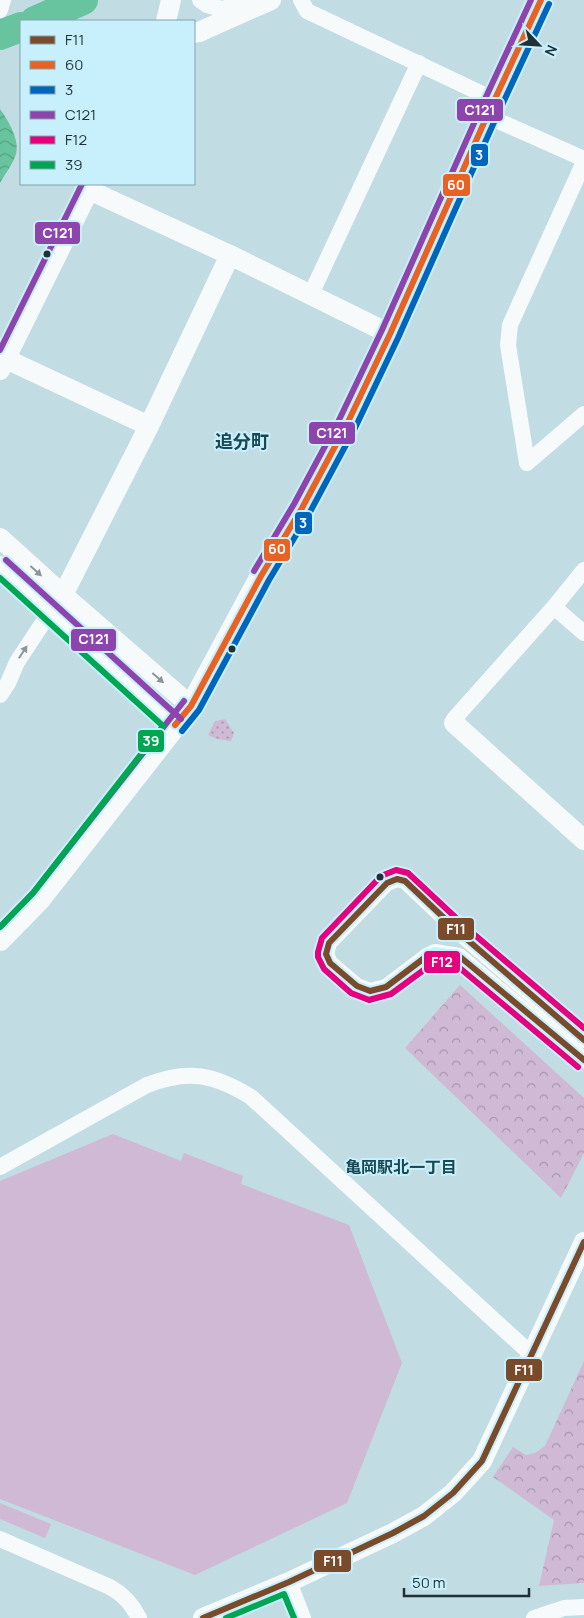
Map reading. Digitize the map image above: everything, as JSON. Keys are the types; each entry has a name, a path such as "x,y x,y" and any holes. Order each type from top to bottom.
{"main road":[{"path":"0,940 40,899 191,706 261,576 302,508 347,424 390,334 541,0"}],"street":[{"path":"0,10 4,0"},
{"path":"166,20 171,0"},
{"path":"200,0 207,5 222,9 238,5 263,4"},
{"path":"301,0 307,11 419,63 491,108 584,160 510,325 508,345 527,463 584,414"},
{"path":"195,33 263,4"},
{"path":"311,294 419,63"},
{"path":"149,426 3,364 90,187 390,334"},
{"path":"0,695 8,683 17,662 50,612 64,596 149,426 230,255"},
{"path":"0,538 191,706"},
{"path":"0,566 176,726"},
{"path":"584,570 554,607 454,719 454,723 584,840"},
{"path":"554,607 584,633"},
{"path":"584,1040 463,936 405,881 396,879 388,882 330,943 326,954 330,963 357,986 370,991 386,987 426,956 435,952 459,956 584,1060"},
{"path":"0,1168 147,1085 164,1078 198,1075 216,1080 235,1087 251,1097 532,1355"},
{"path":"203,1618 289,1582 393,1533 424,1516 453,1493 482,1461 584,1242"},
{"path":"0,1539 110,1587 124,1595 139,1618"},
{"path":"289,1582 303,1618"},
{"path":"534,1618 564,1608 584,1607"}],"green space":[{"path":"225,719 234,733 231,741 217,739 208,735 215,721"},
{"path":"460,985 584,1098 584,1153 561,1198 405,1048"},
{"path":"113,1134 181,1161 184,1153 243,1176 241,1184 349,1225 402,1363 347,1503 195,1575 0,1499 0,1181"},
{"path":"584,1361 584,1583 539,1586 554,1520 493,1477 513,1447 526,1455 535,1453 545,1446"},
{"path":"0,1503 51,1524 45,1538 0,1519"}],"water":[{"path":"0,109 12,130 17,148 13,161 0,183"}],"waterway":[{"path":"37,20 83,0"},
{"path":"0,35 20,27"}],"transit line":[{"name":"C121","path":"254,571 294,504 339,420 382,330 531,0"},
{"name":"60","path":"175,725 191,706 261,576 302,508 347,424 390,334 541,0"},
{"name":"3","path":"182,731 199,710 269,580 310,512 355,428 398,338 549,4"},
{"name":"C121","path":"0,350 82,185"},
{"name":"C121","path":"6,560 181,719"},
{"name":"39","path":"0,578 163,726 33,893 0,927"},
{"name":"C121","path":"0,927 33,893 184,701"},
{"name":"F12","path":"578,1067 455,964 436,961 391,994 369,1000 351,993 324,969 318,957 322,938 381,876 396,870 408,873 469,930 584,1028"},
{"name":"F11","path":"584,1040 463,936 405,881 397,879 387,883 329,943 326,954 330,963 357,986 370,991 386,987 435,952 459,956 584,1060"},
{"name":"F11","path":"203,1618 289,1582 393,1533 424,1516 453,1493 482,1461 584,1242"},
{"name":"39","path":"226,1618 284,1594 294,1618"}],"district":[{"name":"追分町","path":"242,442"},
{"name":"亀岡駅北一丁目","path":"401,1167"}]}
